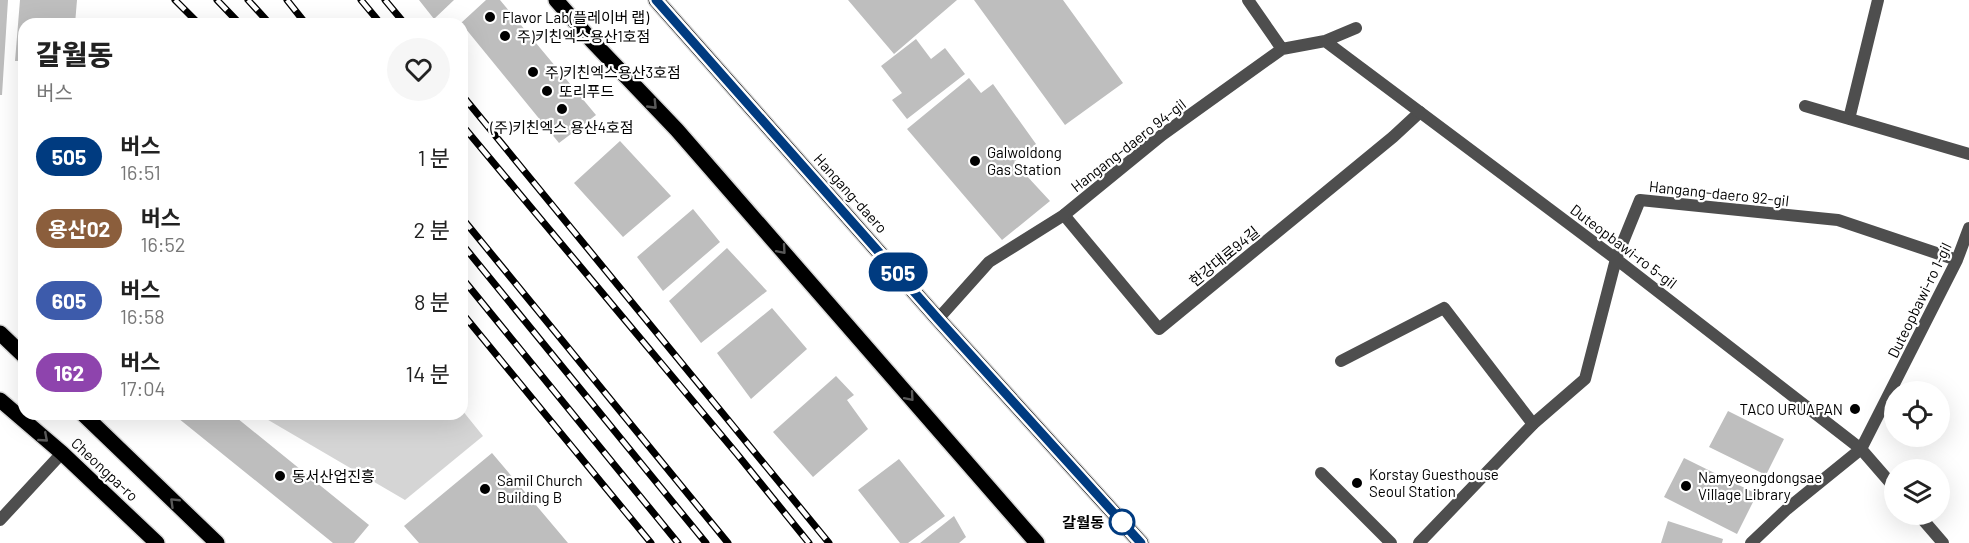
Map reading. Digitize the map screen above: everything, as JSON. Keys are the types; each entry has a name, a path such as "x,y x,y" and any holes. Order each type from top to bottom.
{"main road":[{"path":"556,0 677,129 1037,543"},
{"name":"Hangang-daero","path":"656,0 938,319 1141,543"},
{"path":"0,333 18,350"},
{"name":"Cheongpa-ro","path":"0,400 18,415"},
{"name":"Cheongpa-ro","path":"23,420 62,453 157,543"},
{"name":"Cheongpa-ro","path":"89,420 217,543"}],"street":[{"path":"1248,0 1281,49"},
{"path":"1849,119 1878,0"},
{"name":"Hangang-daero 94-gil","path":"938,319 990,262 1065,215 1162,135 1281,49 1324,41 1356,28"},
{"name":"Duteopbawi-ro 5-gil","path":"1324,41 1616,259 1861,449 1884,475"},
{"path":"1805,106 1969,154"},
{"name":"한강대로94길","path":"1065,215 1159,328 1393,137 1420,112"},
{"name":"Hangang-daero 92-gil","path":"1419,543 1533,424 1586,379 1616,259 1640,200 1838,220 1957,260"},
{"name":"Duteopbawi-ro 1-gil","path":"1751,543 1787,508 1861,449 1957,260 1969,228"},
{"path":"1341,361 1444,309 1533,424"},
{"path":"0,520 62,453"},
{"path":"1321,473 1391,543"},
{"path":"1927,525 1943,543"}],"shaded area":[{"path":"468,417 483,436 405,500 268,420 468,420"}],"building":[{"path":"0,0 8,0 2,95 0,95"},
{"path":"20,0 77,0 76,18 19,18"},
{"path":"419,0 454,0 435,18"},
{"path":"486,0 500,0 596,115 559,143 468,32 466,18"},
{"path":"848,0 957,0 894,54"},
{"path":"974,0 1063,0 1123,83 1065,125"},
{"path":"18,24 18,61 15,61"},
{"path":"916,39 931,59 945,48 965,74 907,119 892,100 902,93 881,66"},
{"path":"969,78 981,93 993,84 1036,144 1014,162 1050,201 1002,240 907,129"},
{"path":"620,141 671,196 623,237 574,183"},
{"path":"693,209 720,242 663,291 637,257"},
{"path":"727,248 767,291 701,343 669,301"},
{"path":"772,308 807,349 751,399 717,353"},
{"path":"836,376 854,395 847,400 868,429 813,477 773,432"},
{"path":"1728,411 1784,439 1766,475 1709,447"},
{"name":"동서산업진흥","path":"180,420 239,420 369,525 354,543 333,543"},
{"name":"Samil Church Building B","path":"492,453 568,543 419,543 404,526"},
{"path":"1684,458 1757,494 1737,534 1664,497"},
{"path":"899,459 945,516 908,543 900,543 858,490"},
{"path":"954,516 966,537 959,543 920,543"},
{"path":"1668,521 1723,539 1722,543 1661,543"}],"railway":[{"path":"175,0 193,18"},
{"path":"217,0 234,18"},
{"path":"248,0 264,18"},
{"path":"287,0 301,18"},
{"path":"361,0 376,18"},
{"path":"385,0 400,18"},
{"path":"468,102 829,543"},
{"path":"468,132 809,543"},
{"path":"468,225 728,543"},
{"path":"468,251 706,543"},
{"path":"468,285 678,543"},
{"path":"468,320 651,543"}],"bus line":[{"name":"505","path":"656,0 938,319 1141,543"}],"place":[{"name":"Flavor Lab(플레이버 랩)","path":"490,17"},
{"name":"주)키친엑스용산1호점","path":"505,36"},
{"name":"주)키친엑스용산3호점","path":"533,72"},
{"name":"또리푸드","path":"547,91"},
{"name":"(주)키친엑스 용산4호점","path":"562,109"},
{"name":"Galwoldong Gas Station","path":"975,161"},
{"name":"TACO URUAPAN","path":"1855,409"},
{"name":"동서산업진흥","path":"280,476"},
{"name":"Korstay Guesthouse Seoul Station","path":"1357,483"},
{"name":"Namyeongdongsae Village Library","path":"1686,486"},
{"name":"Samil Church Building B","path":"485,489"},
{"name":"갈월동","path":"1122,522"}]}
